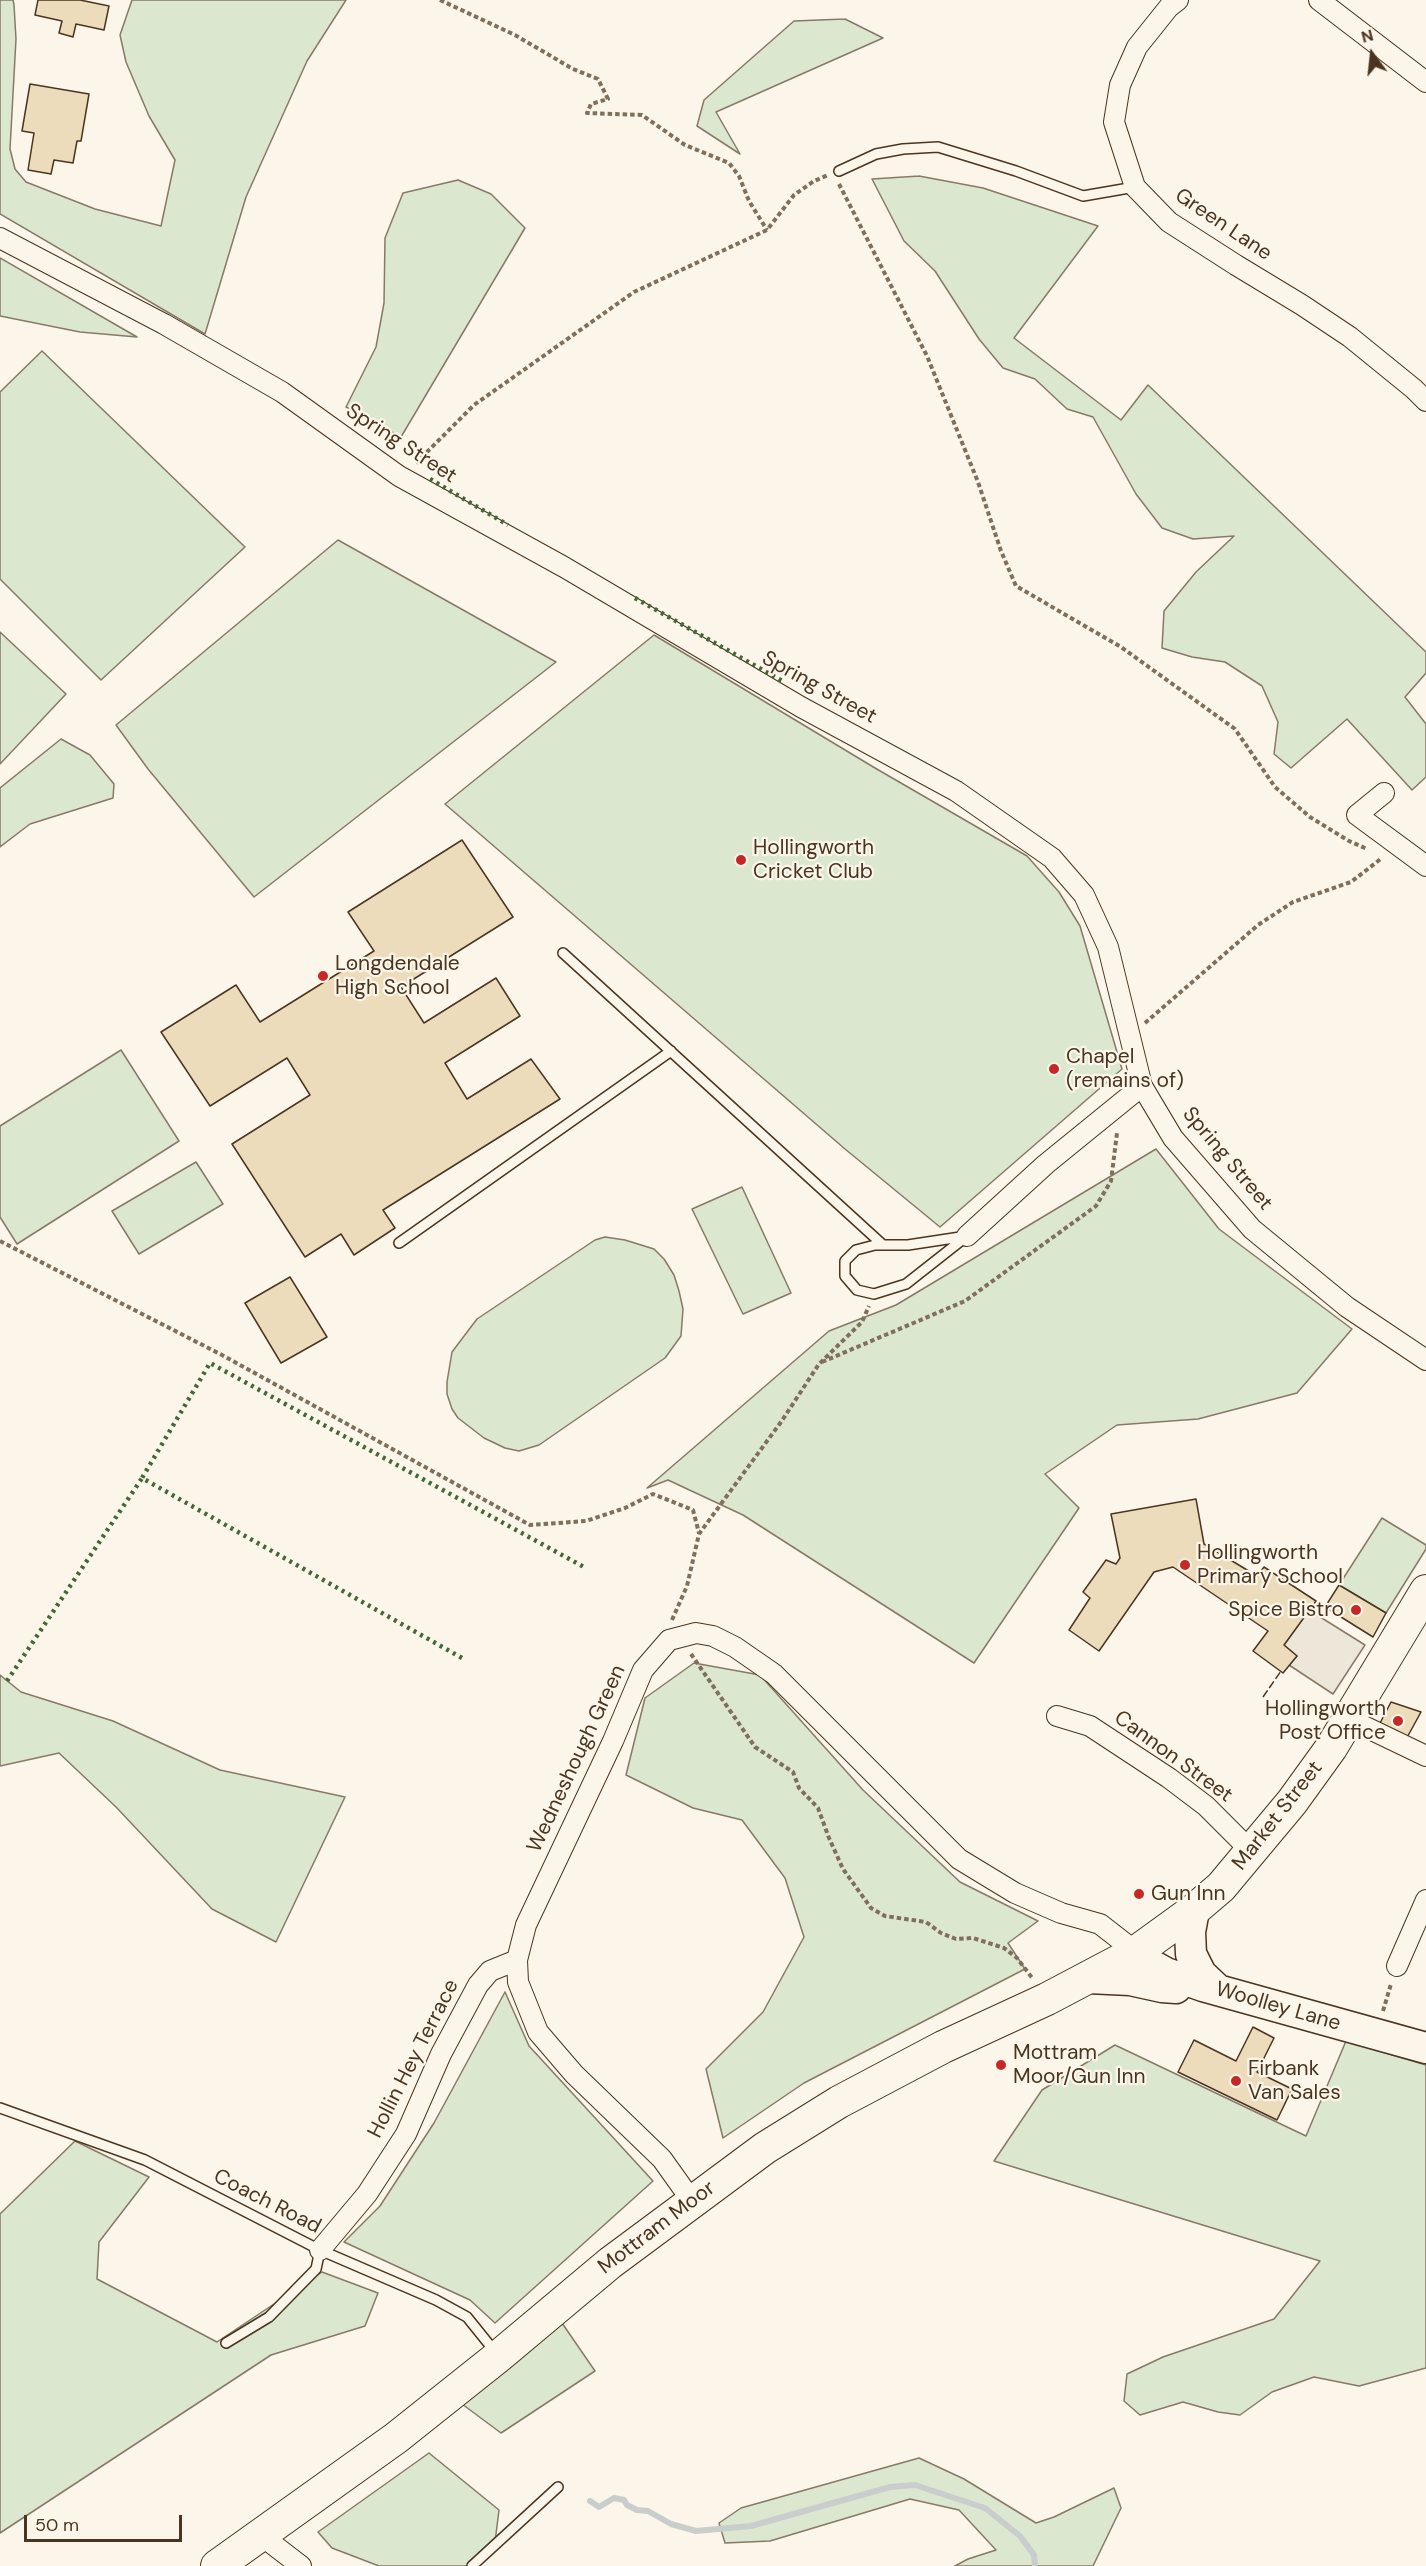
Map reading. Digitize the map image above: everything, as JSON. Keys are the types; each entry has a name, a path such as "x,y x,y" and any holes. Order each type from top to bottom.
{"highway":[{"name":"Market Street","path":"1136,1952 1194,1910 1221,1887 1292,1802 1349,1719 1426,1591"},
{"name":"Mottram Moor","path":"217,2566 396,2438 610,2263 765,2148 839,2102 943,2047 1047,1999 1136,1952"}],"main road":[{"path":"1194,1910 1190,1932 1191,1953 1210,1988"},
{"name":"Woolley Lane","path":"1136,1952 1146,1962 1166,1973 1210,1988 1426,2048"},
{"path":"1088,1978 1130,1980 1162,1987 1210,1988"}],"street":[{"name":"Green Lane","path":"1178,0 1169,7 1137,47 1120,86 1114,122 1135,187 1169,222 1302,304 1350,337 1426,401"},
{"path":"1319,0 1426,82"},
{"name":"Spring Street","path":"0,238 164,324 282,392 399,476 564,567 791,701 956,791 1052,858 1084,895 1108,947 1142,1086 1173,1138 1252,1229 1347,1307 1426,1360"},
{"path":"1384,793 1357,815 1426,866"},
{"path":"966,1236 1046,1164 1142,1086"},
{"path":"669,1640 696,1633 713,1636 735,1647 774,1674 959,1859 1015,1893 1061,1913 1101,1924 1136,1952"},
{"name":"Wedneshough Green","path":"669,1640 643,1670 613,1741 526,1925 517,1960 518,1982 537,2032 574,2074 662,2159 692,2201"},
{"name":"Cannon Street","path":"1057,1716 1090,1726 1169,1778 1206,1806 1252,1851"},
{"path":"1349,1719 1426,1756"},
{"path":"1397,1966 1426,1900"},
{"name":"Hollin Hey Terrace","path":"320,2250 367,2194 406,2134 441,2054 478,1985 490,1971 517,1960"},
{"path":"262,2536 301,2566"}],"lane":[{"path":"838,171 876,154 903,149 938,147 1016,171 1083,196 1135,187"},
{"path":"563,953 883,1245"},
{"path":"399,1243 671,1051"},
{"path":"966,1236 906,1284 874,1294 857,1290 846,1276 845,1261 856,1250 966,1236"},
{"name":"Coach Road","path":"0,2108 145,2160 320,2250 436,2300 467,2317 499,2356"},
{"path":"226,2343 269,2317 316,2269 320,2250"},
{"path":"472,2566 558,2487"}],"path":[{"path":"440,0 515,34 573,69 598,79 608,99 591,104 587,113 642,115 685,145 729,163 739,176 749,201 767,230"},
{"path":"399,476 426,454 474,405 634,292 767,230 794,195 813,181 831,174 855,213 869,247 927,356 978,482 1001,551 1016,586 1121,647 1235,729 1275,787 1310,817 1349,841 1384,856 1351,882 1293,902 1258,926 1131,1036"},
{"path":"819,1364 965,1301 1096,1206 1111,1181 1120,1103"},
{"path":"0,1241 222,1355 530,1526 586,1521 625,1508 653,1494 693,1510 699,1534"},
{"path":"874,1294 862,1322 819,1364 782,1422 699,1534 687,1586 670,1623 669,1640 694,1656 755,1747 793,1772 799,1788 818,1808 843,1869 871,1908 885,1916 926,1922 941,1933 956,1939 973,1938 1004,1948 1017,1958 1047,1999"},
{"path":"1375,2034 1397,1966"}],"green space":[{"path":"0,0 13,0 14,5 16,39 10,149 15,169 26,182 95,209 161,226 175,160 149,116 126,62 120,35 132,0 346,0 307,61 246,197 205,334 0,214"},
{"path":"845,19 883,38 716,112 740,154 697,126 704,100 794,21"},
{"path":"919,176 983,188 1098,226 1014,338 1121,420 1148,385 1426,652 1426,673 1405,697 1426,724 1426,777 1412,790 1347,719 1291,768 1274,754 1278,722 1262,686 1225,662 1192,657 1162,648 1164,611 1196,572 1234,536 1193,539 1162,528 1136,494 1093,417 1067,409 1035,379 1003,368 979,339 935,271 904,241 872,179"},
{"path":"458,180 491,194 525,228 401,437 346,407 376,347 384,303 385,238 403,193"},
{"path":"0,258 137,337 80,332 0,316"},
{"path":"42,351 245,547 101,680 0,579 0,392"},
{"path":"338,540 556,662 254,897 148,769 116,725"},
{"path":"0,632 66,694 0,764"},
{"path":"654,635 1027,856 1059,892 1080,926 1122,1069 940,1227 845,1149 445,804"},
{"path":"61,739 90,755 114,784 113,798 30,824 0,847 0,788"},
{"path":"121,1050 179,1141 17,1244 0,1217 0,1126"},
{"path":"1156,1149 1219,1229 1352,1329 1297,1393 1198,1419 1117,1425 1045,1474 1079,1508 974,1663 743,1515 668,1480 647,1488 829,1331 896,1305"},
{"path":"196,1162 223,1204 139,1254 112,1211"},
{"path":"742,1187 791,1293 743,1314 692,1209"},
{"path":"605,1237 625,1240 654,1249 664,1259 674,1275 683,1309 681,1336 665,1358 539,1445 519,1451 505,1448 484,1438 458,1418 452,1409 447,1394 447,1382 452,1352 477,1319 595,1240"},
{"path":"1382,1518 1426,1545 1426,1549 1386,1613 1339,1585"},
{"path":"694,1663 760,1675 863,1790 960,1882 1038,1921 1008,1943 1025,1969 804,2083 723,2138 706,2069 763,2012 804,1937 785,1878 742,1820 693,1808 626,1775 645,1698"},
{"path":"0,1675 21,1692 113,1721 220,1770 345,1797 276,1942 212,1909 116,1807 59,1753 0,1766"},
{"path":"505,1992 529,2046 653,2181 495,2323 470,2300 344,2242 380,2206 434,2123"},
{"path":"1346,2041 1426,2065 1426,2368 1359,2386 1314,2377 1272,2392 1240,2415 1218,2412 1183,2402 1140,2415 1124,2401 1127,2374 1163,2357 1274,2319 1320,2261 994,2161 1042,2090 1115,2045 1306,2136"},
{"path":"75,2141 149,2177 99,2242 97,2279 217,2342 322,2272 378,2293 365,2326 271,2355 0,2533 0,2214"},
{"path":"562,2323 595,2371 501,2433 462,2404"},
{"path":"429,2453 499,2510 495,2542 476,2566 379,2566 332,2548 318,2532"},
{"path":"919,2458 964,2479 1036,2523 1054,2517 1114,2488 1121,2508 1093,2566 955,2566 996,2550 959,2510 910,2499 770,2541 725,2543 719,2523 741,2508"}],"shaded area":[{"path":"1309,1610 1365,1645 1333,1694 1289,1665 1297,1656 1284,1645"}],"building":[{"path":"38,0 80,0 109,6 104,30 76,24 73,37 59,33 62,21 35,15"},
{"path":"30,84 89,94 81,141 77,141 73,163 54,160 51,174 28,170 34,133 22,131"},
{"path":"462,840 513,917 401,987 424,1023 496,978 520,1016 445,1063 467,1099 531,1059 560,1099 383,1210 395,1228 354,1255 341,1234 305,1257 232,1144 310,1095 287,1058 210,1106 161,1032 236,985 260,1022 374,951 348,912"},
{"path":"290,1277 327,1337 281,1363 245,1303"},
{"path":"1196,1499 1204,1544 1257,1576 1264,1567 1316,1601 1284,1645 1297,1656 1283,1673 1253,1651 1268,1631 1173,1567 1154,1572 1099,1651 1069,1630 1090,1598 1083,1592 1106,1560 1116,1564 1120,1558 1111,1514"},
{"name":"Spice Bistro","path":"1339,1585 1386,1613 1373,1637 1325,1607"},
{"path":"1391,1702 1421,1712 1404,1743 1377,1729"},
{"name":"Firbank Van Sales","path":"1253,2027 1274,2038 1257,2072 1292,2089 1277,2120 1178,2072 1194,2040 1236,2061"}],"waterway":[{"path":"590,2501 599,2507 614,2498 624,2500 627,2505 637,2510 648,2511 671,2524 696,2531 751,2526 890,2487 915,2485 985,2508 1020,2536 1034,2555 1035,2566"}],"hedge":[{"path":"430,479 508,525"},
{"path":"635,598 784,682"},
{"path":"462,1658 142,1478 210,1363 584,1567"},
{"path":"7,1681 142,1478"}],"fence":[{"path":"1263,1697 1281,1671"}],"place":[{"name":"Hollingworth Cricket Club","path":"741,860"},
{"name":"Longdendale High School","path":"323,976"},
{"name":"Chapel (remains of)","path":"1054,1069"},
{"name":"Hollingworth Primary School","path":"1185,1565"},
{"name":"Spice Bistro","path":"1356,1610"},
{"name":"Hollingworth Post Office","path":"1398,1721"},
{"name":"Gun Inn","path":"1139,1894"},
{"name":"Mottram Moor/Gun Inn","path":"1001,2065"},
{"name":"Firbank Van Sales","path":"1236,2081"}]}
